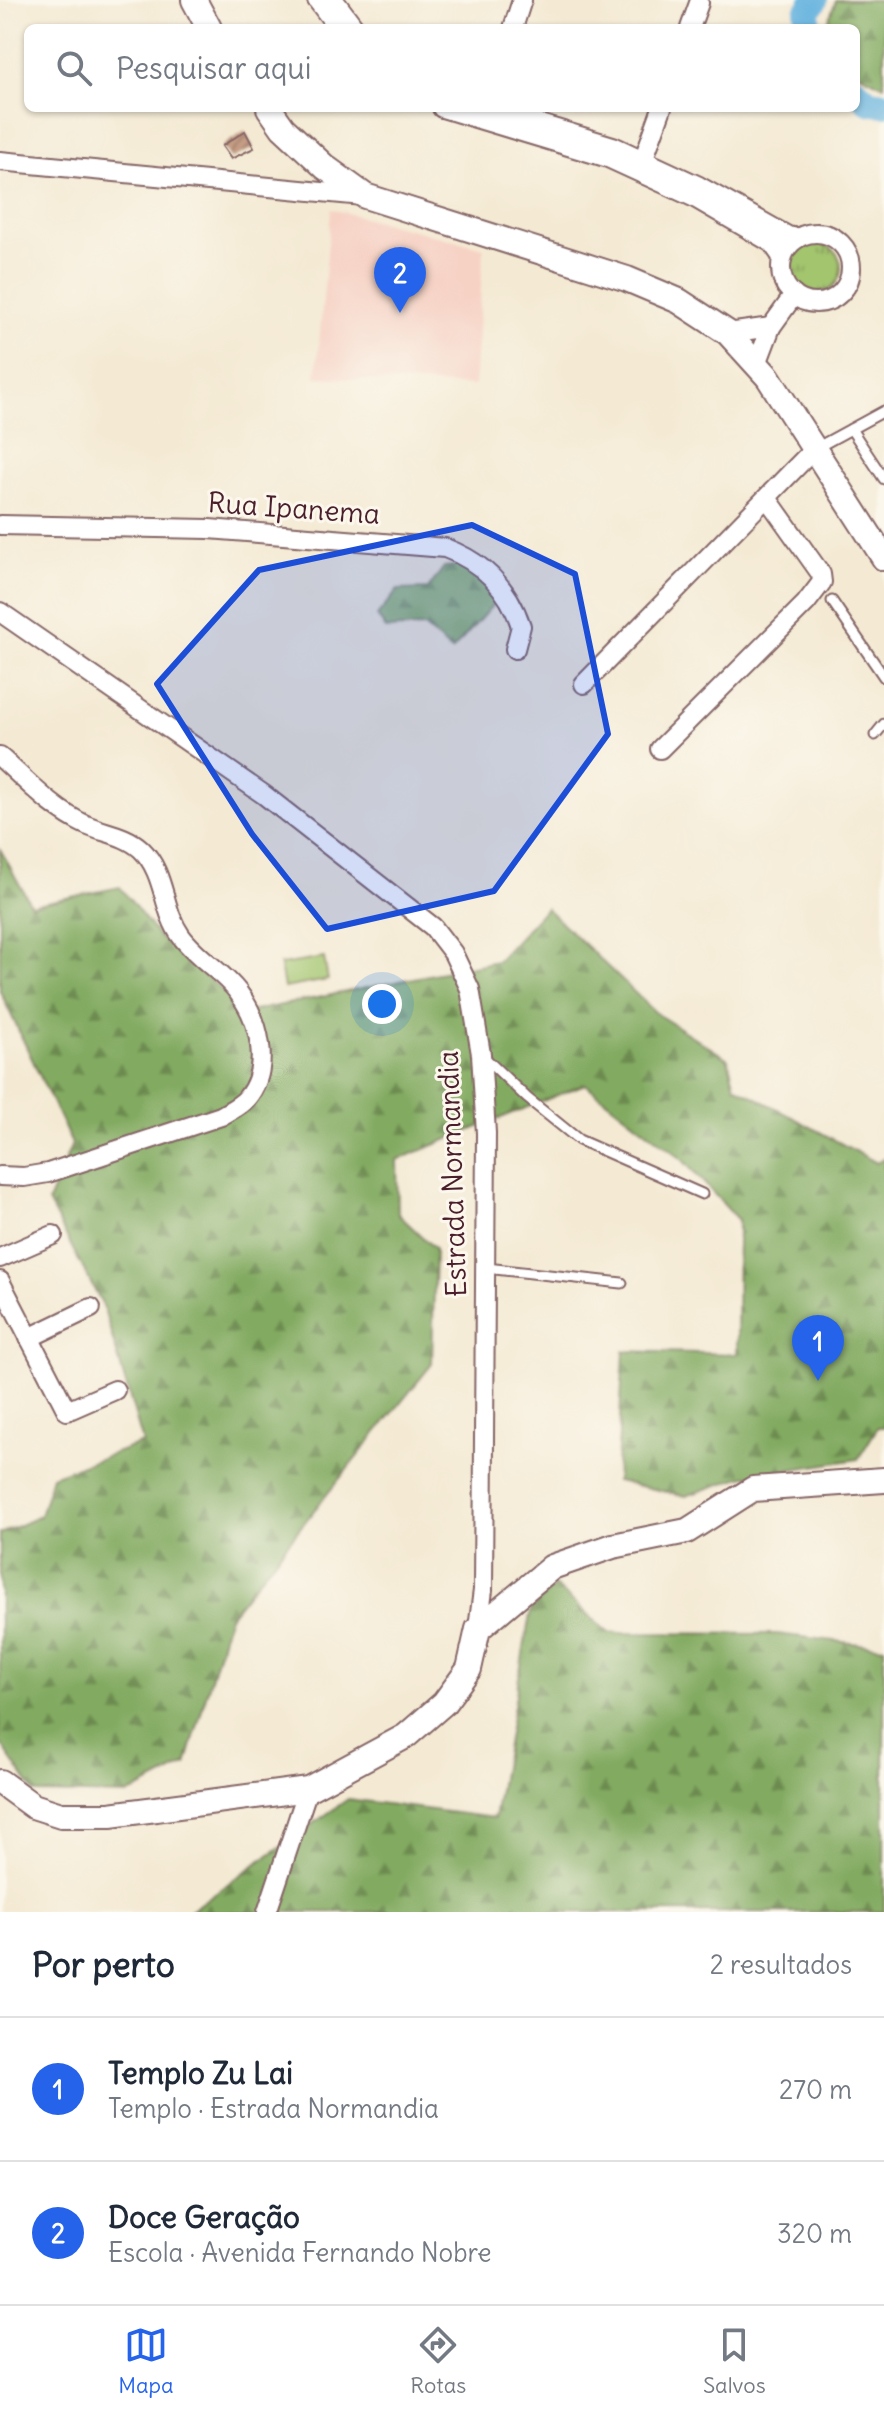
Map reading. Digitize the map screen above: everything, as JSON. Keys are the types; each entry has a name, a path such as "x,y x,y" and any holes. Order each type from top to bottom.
{"street":[{"path":"194,0 207,24"},
{"path":"317,0 335,24"},
{"path":"334,0 352,24"},
{"path":"514,24 522,0"},
{"path":"691,24 699,3"},
{"path":"272,112 283,128 325,167 365,196"},
{"path":"485,112 613,146 772,243 782,257"},
{"path":"642,166 661,112"},
{"path":"0,161 365,196 627,279 679,301 728,333 757,364 884,558"},
{"path":"642,166 699,186 788,236 798,238 814,233 838,240 848,254 851,270 846,286 826,301 809,302 794,295 781,274 782,257 798,238"},
{"path":"757,364 771,327 794,295"},
{"path":"728,333 771,327"},
{"path":"584,684 813,450"},
{"path":"660,749 806,603 822,582 821,574 767,498"},
{"name":"Rua Ipanema","path":"0,525 209,529 445,548 465,556 500,584 521,626 515,649"},
{"name":"Estrada Normandia","path":"0,612 263,794 433,927 453,953 470,989 481,1054 486,1133 483,1590 469,1669 444,1703 406,1736 308,1789 110,1815 61,1815 33,1806 0,1782"},
{"path":"0,757 53,805 85,825 127,840 155,865 172,921 181,936 237,991 253,1019 261,1047 259,1074 246,1100 221,1116 48,1173 0,1176"},
{"path":"0,1258 53,1235"},
{"path":"0,1281 67,1411 115,1390"},
{"path":"29,1338 91,1308"},
{"path":"478,1629 552,1567 613,1546 687,1531 753,1489 884,1480"},
{"path":"267,1912 308,1789"}],"lane":[{"path":"813,450 884,411"},
{"path":"851,429 884,479"},
{"path":"832,601 884,677"},
{"path":"875,735 884,724"},
{"path":"481,1054 527,1098 579,1140 702,1194"},
{"path":"486,1268 622,1283"}],"highlighted area":[{"path":"472,525 575,574 608,734 494,891 327,929 252,834 157,684 259,570"}],"shaded area":[{"path":"331,209 484,248 474,386 316,377"}],"green space":[{"path":"836,0 884,0 884,86 860,74 860,24 827,24"},
{"path":"816,243 834,250 841,268 834,286 816,293 798,286 791,268 798,250"},
{"path":"468,564 499,598 452,651 424,627 386,629 377,616 398,590 428,589 444,567"},
{"path":"0,849 31,905 120,887 159,937 248,1012 497,961 546,908 657,1014 728,1059 735,1086 877,1163 884,1158 884,1427 878,1427 858,1459 741,1477 686,1496 616,1481 624,1351 737,1354 738,1220 682,1159 585,1084 397,1160 398,1214 435,1249 432,1364 229,1616 186,1765 127,1795 35,1793 0,1743 0,1534 40,1516 52,1476 143,1443 103,1306 48,1202 72,1144 0,991"},
{"path":"324,958 328,980 284,988 280,965"},
{"path":"555,1586 609,1633 777,1634 884,1647 884,1912 188,1912 348,1799 494,1818 531,1609"}],"building":[{"path":"245,131 254,148 231,159 222,146"}],"waterway":[{"path":"808,24 807,12 815,0"},
{"path":"860,94 869,102 884,104"}],"place":[{"name":"Doce Geração","path":"400,313"},
{"name":"Templo Zu Lai","path":"818,1381"}]}
